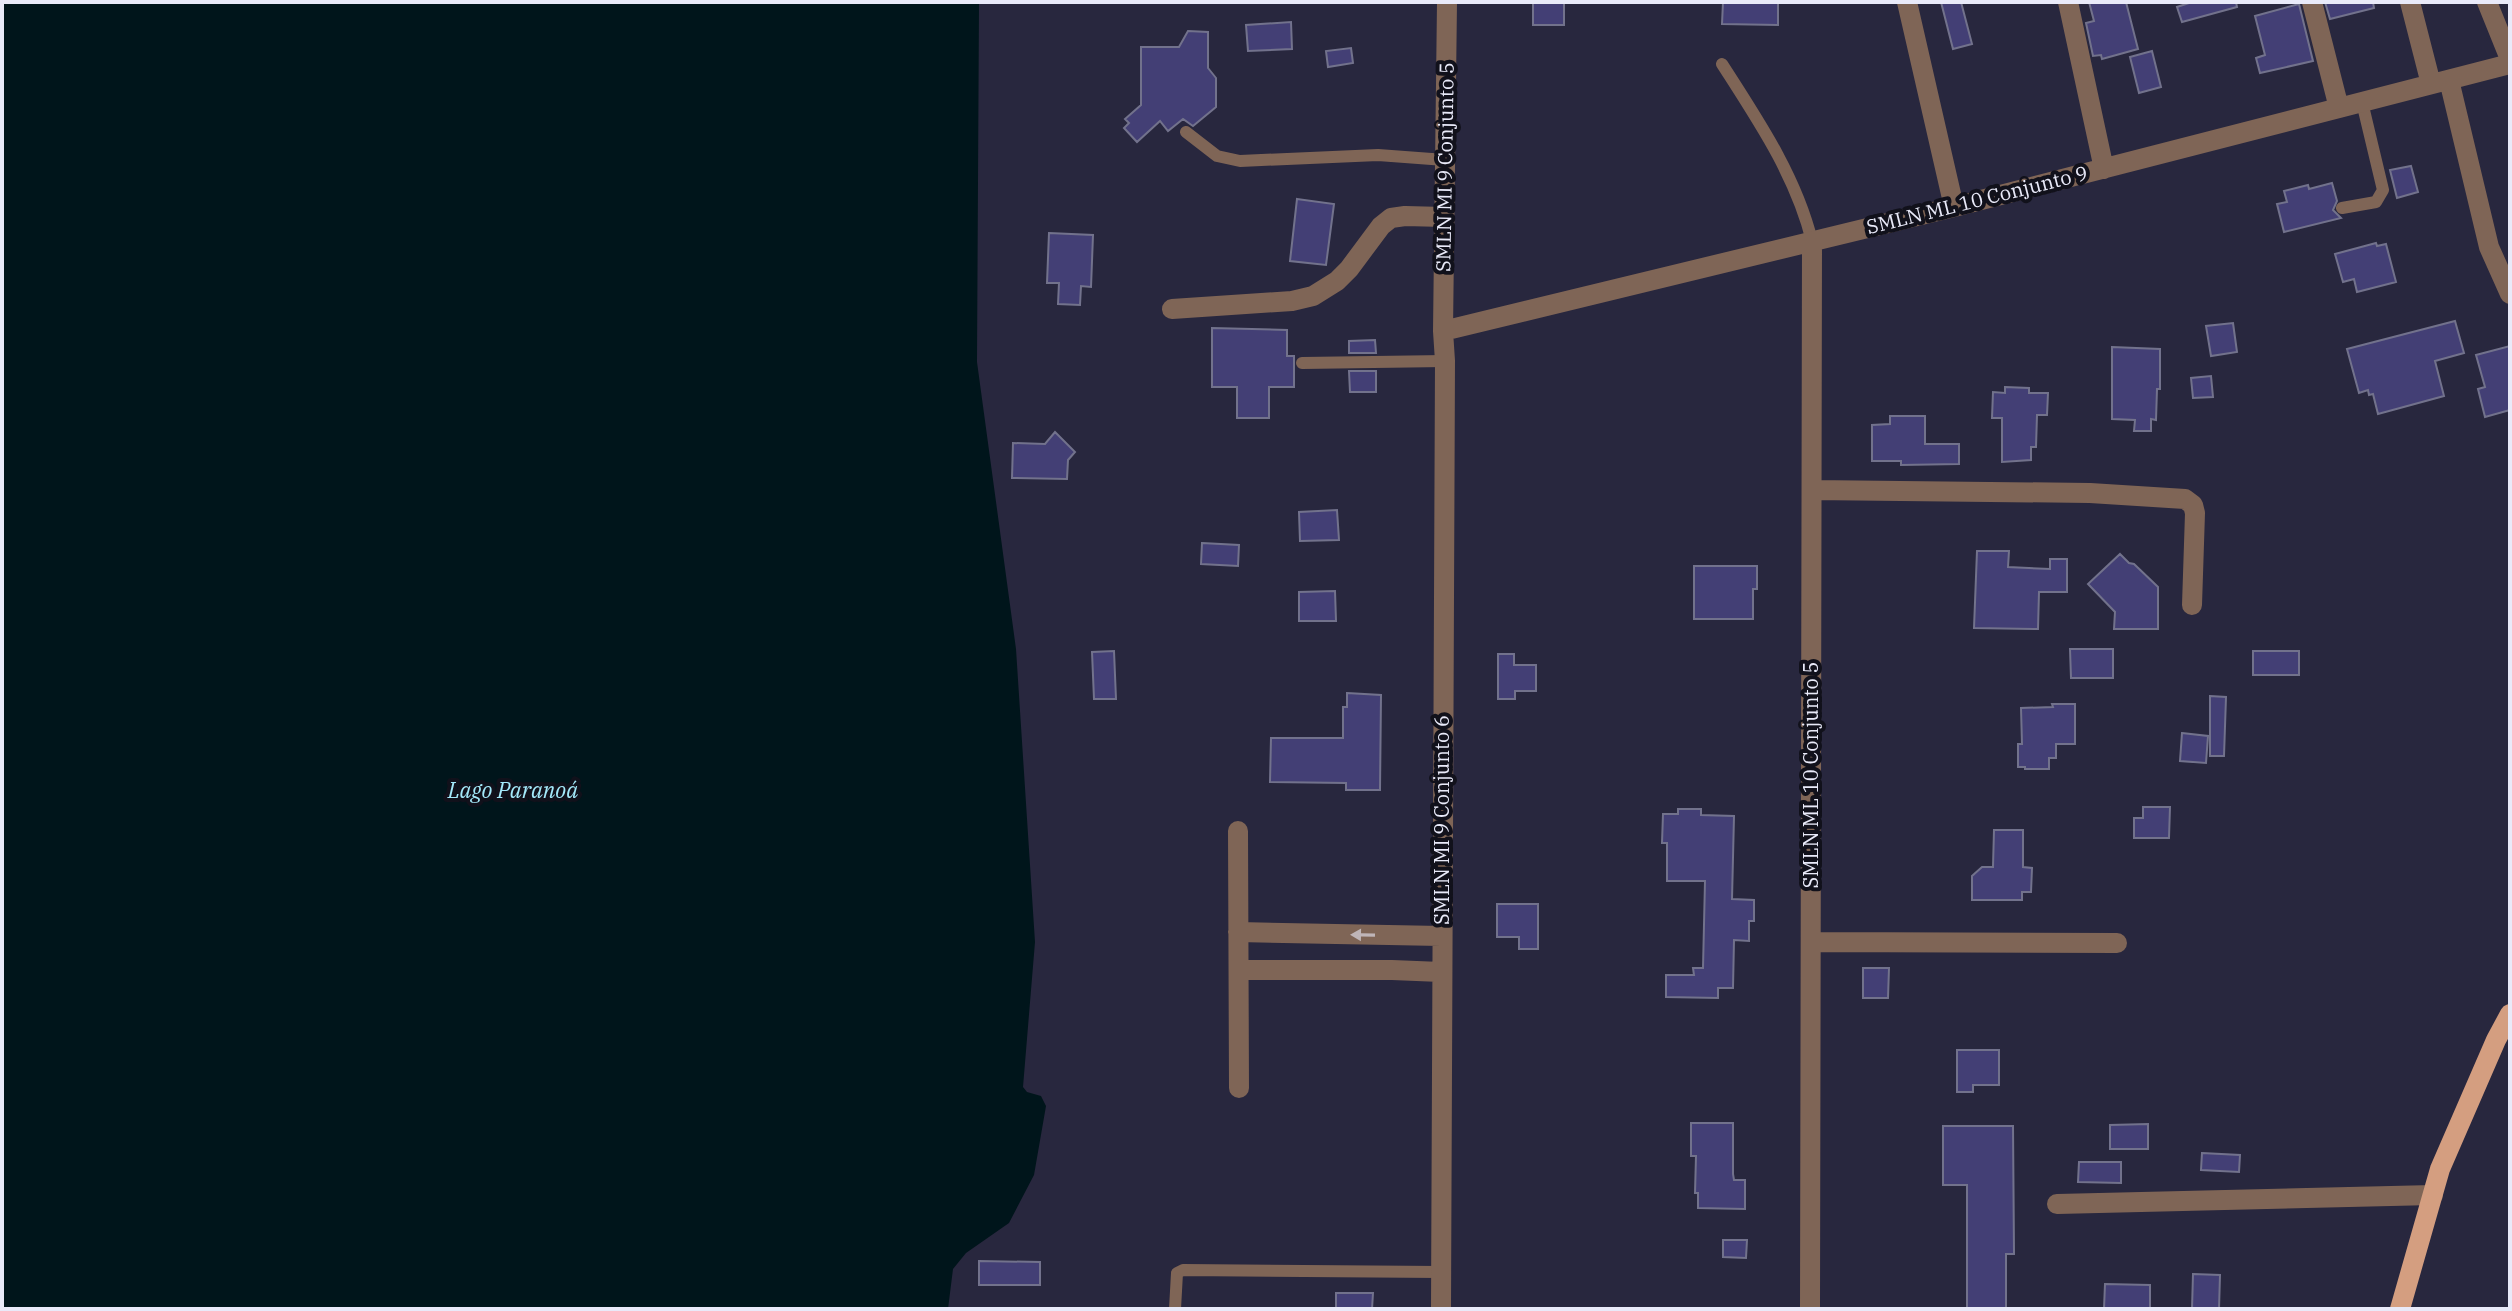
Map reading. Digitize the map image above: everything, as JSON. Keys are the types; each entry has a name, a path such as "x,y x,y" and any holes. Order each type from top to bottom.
{"main road":[{"path":"2400,1309 2446,1155 2510,1014"}],"street":[{"name":"SMLN MI 9 Conjunto 5","path":"1443,331 1447,2"},
{"path":"1907,2 1954,207"},
{"path":"2068,2 2104,169"},
{"path":"2312,2 2339,108"},
{"path":"2410,2 2440,82 2489,247 2510,294"},
{"path":"2487,2 2510,62"},
{"name":"SMLN ML 10 Conjunto 9","path":"1443,331 1954,207 2510,62"},
{"path":"1172,309 1292,301 1313,296 1343,275 1381,226 1391,218 1444,217"},
{"name":"SMLN ML 10 Conjunto 5","path":"1810,1309 1812,241"},
{"name":"SMLN MI 9 Conjunto 6","path":"1441,1309 1443,331"},
{"path":"1812,490 2090,493 2185,499 2193,505 2195,513 2192,605"},
{"path":"1238,831 1239,1088"},
{"path":"1238,932 1441,936"},
{"path":"1811,942 2117,943"},
{"path":"1239,970 1441,972"},
{"path":"2057,1204 2433,1195"}],"lane":[{"path":"1722,64 1758,119 1792,183 1805,213 1812,241"},
{"path":"2342,208 2376,202 2383,190 2362,102"},
{"path":"1186,132 1217,156 1240,161 1378,155 1445,160"},
{"path":"1302,363 1445,361"},
{"path":"1175,1309 1175,1278 1183,1270 1441,1272"}],"water":[{"name":"Lago Paranoá","path":"2,2 979,2 977,362 1016,649 1035,942 1023,1087 1027,1092 1041,1096 1046,1106 1034,1175 1009,1223 966,1253 953,1269 948,1309 2,1309"}],"building":[{"path":"1533,2 1564,2 1564,25 1533,25"},
{"path":"1723,2 1778,2 1778,25 1722,24"},
{"path":"1941,2 1961,2 1972,44 1953,49"},
{"path":"2089,2 2126,2 2138,49 2102,59 2101,55 2093,56 2086,23 2094,21"},
{"path":"2192,2 2236,2 2237,7 2182,22 2177,7"},
{"path":"2325,2 2373,2 2374,8 2330,19"},
{"path":"2299,4 2313,61 2260,73 2256,58 2265,55 2255,16"},
{"path":"1291,22 1292,49 1248,51 1246,25"},
{"path":"1188,31 1208,32 1208,68 1216,78 1216,107 1193,126 1183,119 1168,131 1160,121 1137,142 1124,128 1129,123 1125,119 1141,105 1141,47 1179,47"},
{"path":"1351,48 1353,63 1328,67 1326,51"},
{"path":"2152,51 2161,87 2139,93 2130,57"},
{"path":"2411,166 2418,192 2397,198 2390,170"},
{"path":"2332,183 2337,201 2333,210 2341,218 2284,232 2277,204 2287,202 2284,191"},
{"path":"1297,199 1334,204 1326,265 1290,261"},
{"path":"1049,233 1093,235 1091,287 1081,286 1080,305 1058,304 1059,283 1047,283"},
{"path":"2376,243 2377,246 2386,244 2396,282 2357,292 2354,279 2343,282 2335,254"},
{"path":"2455,321 2464,353 2435,361 2444,396 2378,414 2373,394 2369,395 2368,390 2359,393 2347,349"},
{"path":"2233,323 2237,352 2211,356 2206,326"},
{"path":"1212,328 1287,330 1287,356 1294,356 1294,387 1269,387 1269,418 1237,418 1237,387 1212,387"},
{"path":"1375,340 1376,353 1349,353 1349,341"},
{"path":"2510,346 2510,410 2485,417 2478,389 2485,387 2476,355"},
{"path":"2112,347 2160,349 2160,389 2157,389 2156,420 2151,419 2151,431 2134,431 2135,420 2112,419"},
{"path":"1349,371 1376,371 1376,392 1350,392"},
{"path":"2211,376 2213,397 2193,398 2191,378"},
{"path":"2005,387 2029,388 2029,393 2048,393 2047,415 2037,415 2036,447 2031,447 2031,460 2002,462 2002,418 1992,418 1993,392 2005,393"},
{"path":"1890,416 1925,416 1925,444 1959,444 1959,464 1901,465 1901,461 1872,461 1872,425 1890,424"},
{"path":"1055,432 1075,452 1068,460 1067,479 1012,478 1013,443 1045,444"},
{"path":"1337,510 1339,540 1300,541 1299,512"},
{"path":"1202,543 1239,545 1238,566 1201,564"},
{"path":"1977,551 2009,551 2008,567 2050,569 2050,559 2067,559 2067,592 2039,592 2038,629 1974,628"},
{"path":"2120,554 2158,587 2158,629 2114,629 2115,612 2088,584"},
{"path":"1694,566 1757,566 1753,619 1694,619"},
{"path":"1335,591 1336,621 1299,621 1299,592"},
{"path":"2070,649 2113,649 2113,678 2071,678"},
{"path":"1114,651 1116,699 1094,699 1092,652"},
{"path":"2253,651 2299,651 2299,675 2253,675"},
{"path":"1498,654 1514,654 1514,665 1536,665 1536,691 1515,691 1515,699 1498,699"},
{"path":"1347,693 1381,695 1380,790 1346,790 1346,783 1270,782 1271,738 1343,738 1343,707 1347,707"},
{"path":"2210,696 2226,697 2224,756 2210,756"},
{"path":"2052,704 2075,704 2075,744 2056,744 2056,758 2049,758 2049,769 2018,767 2018,744 2022,744 2021,708 2053,707"},
{"path":"2182,733 2208,736 2206,763 2180,761"},
{"path":"2143,807 2170,807 2169,838 2134,838 2134,818 2143,818"},
{"path":"1678,809 1701,809 1701,815 1734,816 1732,899 1754,900 1754,921 1749,921 1749,941 1734,940 1733,988 1718,988 1718,998 1666,997 1666,975 1694,975 1693,968 1703,968 1705,881 1667,881 1667,843 1662,843 1663,814 1678,814"},
{"path":"1994,830 2023,830 2023,867 2032,868 2031,892 2022,892 2022,900 1972,900 1972,876 1982,867 1993,867"},
{"path":"1497,904 1538,904 1538,949 1519,949 1519,937 1497,937"},
{"path":"1863,968 1889,968 1888,998 1863,998"},
{"path":"1957,1050 1999,1050 1999,1085 1973,1085 1973,1092 1957,1092"},
{"path":"1691,1123 1733,1123 1733,1174 1734,1180 1745,1180 1745,1209 1698,1208 1698,1193 1695,1193 1696,1156 1691,1156"},
{"path":"2148,1124 2148,1149 2110,1149 2110,1125"},
{"path":"1943,1126 2013,1126 2014,1254 2006,1254 2006,1309 1967,1309 1967,1185 1943,1185"},
{"path":"2202,1153 2240,1155 2239,1172 2201,1170"},
{"path":"2079,1162 2121,1162 2121,1183 2078,1182"},
{"path":"1723,1240 1747,1240 1746,1258 1723,1257"},
{"path":"979,1261 1040,1262 1040,1285 979,1285"},
{"path":"2193,1274 2220,1275 2219,1309 2192,1309"},
{"path":"2105,1284 2150,1285 2150,1309 2104,1309"},
{"path":"1336,1293 1373,1293 1372,1309 1336,1309"}]}
